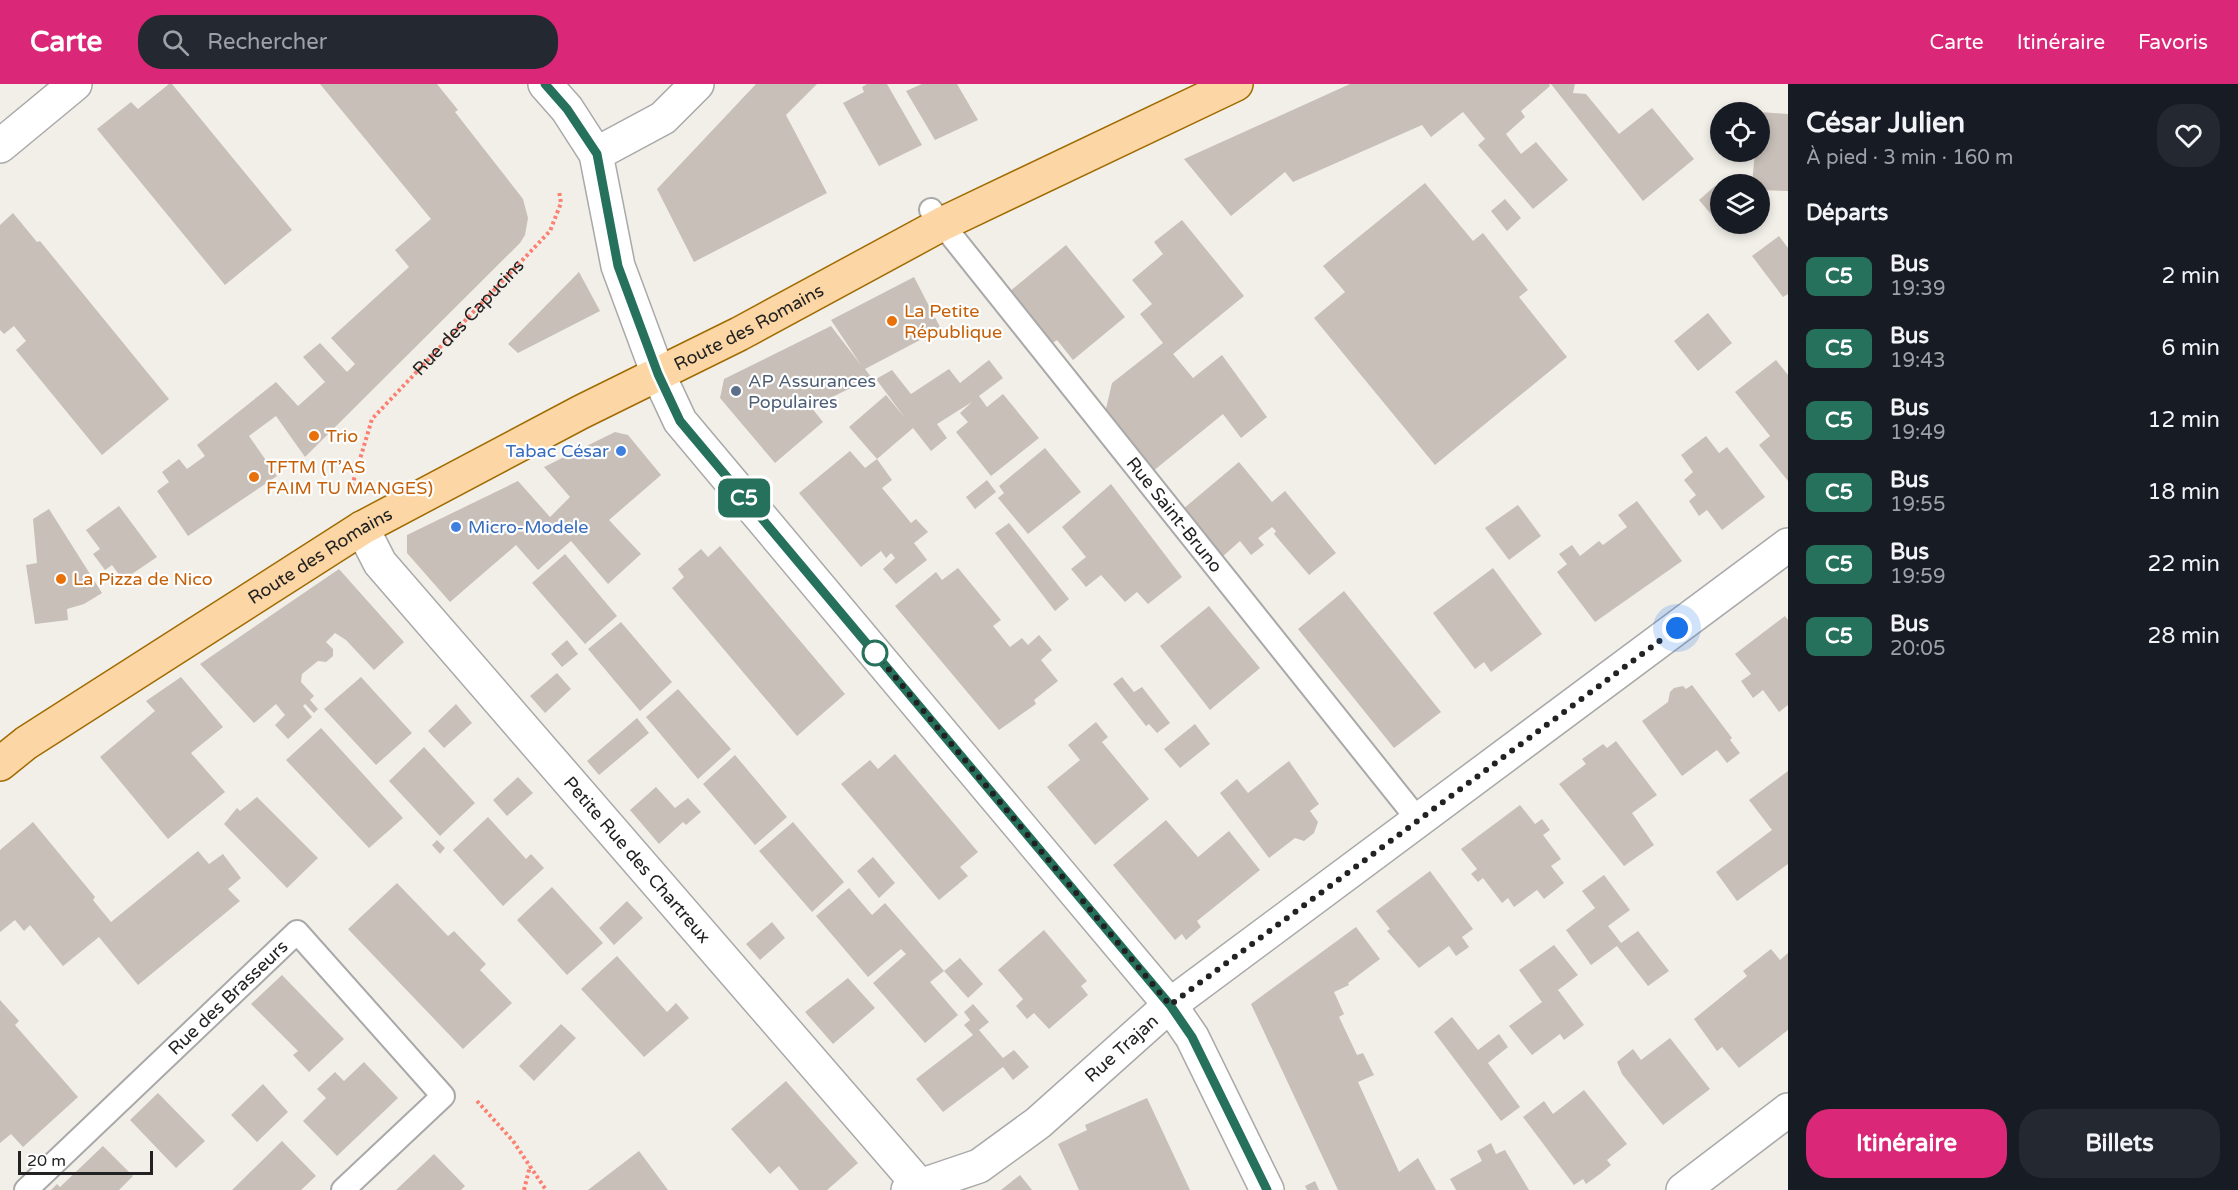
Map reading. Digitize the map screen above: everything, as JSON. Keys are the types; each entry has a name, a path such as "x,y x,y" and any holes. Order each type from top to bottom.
{"main road":[{"name":"Route des Romains","path":"0,764 26,743 362,528 658,374 936,217 1236,84"}],"street":[{"path":"0,146 75,84"},
{"path":"545,84 567,109 597,154 618,266 658,374 680,421 1170,1005 1192,1037 1267,1190"},
{"path":"597,154 663,118 697,84"},
{"name":"Petite Rue des Chartreux","path":"362,528 380,563 914,1187"},
{"name":"Rue Trajan","path":"914,1187 978,1166 1038,1123 1170,1005 1788,545"},
{"path":"1683,1190 1788,1110"}],"lane":[{"name":"Rue Saint-Bruno","path":"936,217 1419,821"},
{"name":"Rue des Brasseurs","path":"26,1190 297,932 442,1096"},
{"path":"343,1190 442,1096"}],"path":[{"name":"Rue des Capucins","path":"362,528 350,494 372,419 550,231 561,203 559,184"},
{"path":"442,1096 466,1089 513,1141 546,1190"},
{"path":"524,1190 530,1166"}],"building":[{"path":"172,84 292,230 225,285 97,129 131,102 138,109"},
{"path":"320,84 437,84 458,110 455,112 523,199 528,218 525,235 520,243 305,457 276,416 249,436 277,476 188,536 157,491 169,482 162,472 179,459 187,469 205,456 197,445 276,382 298,406 325,382 303,357 320,343 347,372 355,364 331,338 409,267 395,250 431,219"},
{"path":"756,84 817,84 786,115 827,193 694,262 657,189"},
{"path":"867,84 887,84 922,145 879,166 843,103 864,92 862,87"},
{"path":"922,84 957,84 978,120 935,140 906,91"},
{"path":"1350,84 1549,84 1550,86 1521,111 1525,117 1506,134 1521,154 1536,142 1568,180 1533,209 1478,145 1485,139 1463,112 1431,137 1422,125 1293,182 1285,172 1231,216 1184,159"},
{"path":"1551,84 1575,84 1573,93 1586,94 1619,134 1652,108 1694,159 1643,201"},
{"path":"1770,113 1788,114 1788,191 1770,190 1770,174 1753,174 1754,162 1770,162"},
{"path":"1425,183 1473,241 1483,233 1528,290 1519,297 1567,357 1435,465 1314,318 1345,292 1323,266"},
{"path":"1710,190 1710,213 1699,200"},
{"path":"1505,199 1521,218 1507,231 1491,211"},
{"path":"13,213 37,242 40,241 169,399 102,455 16,350 26,341 14,326 4,334 0,330 0,225"},
{"path":"1182,220 1244,296 1173,354 1193,378 1222,355 1267,417 1241,438 1223,414 1152,472 1105,413 1112,383 1163,343 1140,314 1152,304 1132,280 1163,254 1154,242"},
{"path":"1779,236 1788,248 1788,294 1783,297 1752,256"},
{"path":"1066,245 1125,317 1073,360 1057,340 1051,344 1009,292"},
{"path":"579,272 600,311 518,353 508,344"},
{"path":"914,277 941,329 865,369 872,378 811,407 823,422 775,463 720,398 724,379 831,326 861,365 831,320"},
{"path":"1708,313 1732,343 1698,371 1674,341"},
{"path":"989,360 1003,378 979,396 987,407 1003,394 1039,438 991,476 956,432 968,422 960,413 972,402 937,424 947,438 931,451 913,428 877,459 849,427 886,395 905,418 876,379 892,370 911,394 949,369 960,383"},
{"path":"1776,360 1788,375 1788,481 1759,445 1770,436 1735,392"},
{"path":"615,432 628,435 661,475 609,520 641,554 608,584 571,541 538,570 516,545 450,602 407,553 407,535 518,481 550,517 570,497 544,467"},
{"path":"1706,436 1719,453 1727,447 1765,497 1722,530 1707,510 1699,516 1689,501 1696,495 1684,480 1693,472 1681,455"},
{"path":"1045,448 1081,492 1028,534 998,498 1004,493 999,486"},
{"path":"850,451 865,468 877,459 892,480 882,488 911,523 916,519 928,532 914,543 927,560 896,584 883,569 895,558 891,553 886,558 881,551 861,567 799,493"},
{"path":"1239,462 1272,502 1285,491 1336,553 1309,575 1274,534 1276,531 1272,527 1258,538 1264,545 1251,555 1240,541 1222,557 1183,509"},
{"path":"987,480 996,492 975,509 966,497"},
{"path":"1111,484 1182,577 1148,604 1137,592 1125,602 1101,575 1086,587 1071,569 1086,557 1062,527"},
{"path":"1637,501 1682,561 1595,622 1557,572 1567,564 1559,554 1572,545 1580,556 1599,541 1603,545 1627,527 1618,515"},
{"path":"1518,505 1541,536 1509,560 1485,528"},
{"path":"119,506 157,557 123,580 112,565 105,570 93,554 100,549 86,530"},
{"name":"La Pizza de Nico","path":"49,509 102,593 84,604 67,609 68,620 35,624 26,565 37,563 33,519"},
{"path":"1009,523 1069,599 1055,611 995,533"},
{"path":"720,546 845,694 797,736 672,588 684,577 678,569 701,549 708,557"},
{"path":"565,554 617,616 585,644 532,583"},
{"path":"958,568 1001,620 993,626 1010,647 1022,638 1028,645 1039,635 1052,650 1041,660 1058,681 1034,700 1036,704 999,730 895,606 936,572 942,580"},
{"path":"1493,568 1542,634 1491,672 1484,662 1475,669 1433,613"},
{"path":"339,569 404,642 374,670 346,640 335,633 326,642 333,649 333,656 326,662 318,661 302,674 301,682 314,696 310,700 318,709 314,713 305,704 303,706 312,717 288,739 275,725 285,715 276,704 254,723 200,664"},
{"path":"1344,591 1441,712 1394,748 1298,629"},
{"path":"1209,606 1260,668 1210,710 1160,646"},
{"path":"1785,616 1788,620 1788,705 1779,712 1763,690 1753,698 1741,681 1751,674 1735,654"},
{"path":"621,622 672,682 640,711 588,649"},
{"path":"567,640 578,654 562,667 551,654"},
{"path":"557,673 571,689 545,713 530,696"},
{"path":"181,677 223,727 191,753 225,792 168,839 100,757 155,711 146,701"},
{"path":"361,677 412,733 376,765 324,709"},
{"path":"1122,677 1134,692 1142,687 1170,723 1157,733 1149,724 1146,726 1113,684"},
{"path":"1692,685 1732,738 1730,740 1740,753 1727,763 1717,750 1682,776 1642,721 1668,702 1670,692 1674,688 1683,686 1686,689"},
{"path":"678,689 731,749 698,779 646,717"},
{"path":"456,704 472,723 444,748 428,731"},
{"path":"637,718 649,733 599,775 587,761"},
{"path":"1096,722 1108,737 1102,742 1149,799 1095,845 1047,787 1080,760 1068,745"},
{"path":"1195,724 1210,744 1180,768 1164,749"},
{"path":"321,728 403,818 369,848 286,760"},
{"path":"1616,741 1657,795 1632,813 1654,845 1624,866 1559,784 1586,764 1582,759 1603,744 1607,748"},
{"path":"424,747 475,803 440,836 389,781"},
{"path":"895,754 978,852 960,867 968,876 939,900 841,784 870,760 878,769"},
{"path":"735,755 787,817 755,845 703,784"},
{"path":"1289,761 1319,804 1310,811 1318,822 1314,833 1304,841 1295,838 1269,858 1220,793 1237,779 1248,793"},
{"path":"1788,771 1788,864 1737,901 1716,872 1772,830 1749,800"},
{"path":"518,777 533,793 507,816 493,800"},
{"path":"656,787 675,808 688,798 701,812 686,825 683,822 659,844 630,810"},
{"path":"257,797 318,858 287,888 224,824 237,808 240,811"},
{"path":"1520,805 1535,824 1542,819 1550,830 1543,835 1561,859 1551,866 1564,883 1544,899 1537,890 1514,907 1508,898 1502,903 1483,878 1478,882 1471,874 1477,869 1461,849"},
{"path":"488,817 526,859 531,854 544,868 503,906 453,850"},
{"path":"1166,820 1198,857 1229,831 1260,870 1197,921 1201,927 1186,940 1182,934 1175,940 1113,865"},
{"path":"33,822 95,897 93,900 111,922 198,851 209,864 223,854 241,878 228,889 240,901 138,985 99,937 63,966 30,925 24,931 15,920 0,932 0,850"},
{"path":"793,822 844,882 812,912 759,851"},
{"path":"437,840 445,848 440,854 432,845"},
{"path":"873,857 895,883 879,898 857,871"},
{"path":"1430,871 1473,929 1462,937 1469,947 1456,956 1449,946 1419,968 1387,931 1390,929 1376,911"},
{"path":"1604,875 1630,910 1608,926 1621,943 1638,931 1669,971 1648,986 1617,946 1591,965 1566,930 1595,908 1582,891"},
{"path":"397,883 448,936 454,931 486,964 480,970 512,1003 463,1049 348,929"},
{"path":"552,887 603,943 567,975 517,920"},
{"path":"849,888 872,915 885,903 944,971 930,982 958,1015 925,1043 873,983 906,954 901,949 868,977 816,916"},
{"path":"627,901 643,918 614,945 599,928"},
{"path":"772,922 785,938 760,960 746,944"},
{"path":"1356,927 1380,959 1348,983 1349,985 1334,992 1344,1014 1339,1017 1357,1055 1363,1053 1374,1075 1358,1082 1399,1172 1418,1158 1436,1190 1338,1190 1251,1004"},
{"path":"1044,930 1087,981 1081,986 1088,995 1049,1029 1034,1013 1027,1019 1016,1006 1023,999 998,970"},
{"path":"1554,945 1578,975 1558,990 1584,1025 1564,1040 1560,1034 1532,1055 1509,1026 1542,1002 1519,970"},
{"path":"1771,949 1780,960 1788,953 1788,1030 1739,1068 1722,1047 1717,1051 1694,1019 1747,976 1743,971"},
{"path":"617,956 667,1012 676,1003 689,1018 644,1057 581,989"},
{"path":"960,958 983,984 968,998 944,971"},
{"path":"282,975 344,1039 309,1072 293,1055 298,1051 251,1004"},
{"path":"848,978 875,1008 833,1044 805,1012"},
{"path":"0,1000 19,1021 15,1025 78,1097 23,1147 11,1134 0,1143"},
{"path":"973,1004 989,1022 979,1030 1003,1058 1014,1050 1029,1067 1013,1080 1003,1067 943,1112 916,1079 973,1035 964,1025 970,1020 964,1012"},
{"path":"1452,1017 1478,1050 1499,1034 1508,1047 1488,1063 1520,1107 1501,1121 1434,1032"},
{"path":"561,1024 576,1038 534,1081 519,1066"},
{"path":"1670,1038 1710,1089 1663,1125 1622,1074 1617,1062 1633,1049 1641,1060"},
{"path":"364,1062 398,1098 337,1156 303,1121 326,1098 317,1089 335,1072 344,1081"},
{"path":"786,1081 858,1163 827,1190 799,1190 779,1166 770,1174 731,1129"},
{"path":"263,1084 288,1112 257,1142 231,1115"},
{"path":"1584,1090 1627,1144 1607,1160 1611,1165 1600,1174 1586,1184 1583,1179 1574,1185 1523,1117 1544,1101 1553,1114"},
{"path":"158,1093 205,1141 176,1168 130,1120"},
{"path":"1147,1098 1190,1190 1079,1190 1058,1144 1087,1130 1085,1125"},
{"path":"282,1141 316,1176 301,1190 232,1190"},
{"path":"1491,1143 1496,1154 1505,1150 1529,1190 1456,1190 1450,1179 1482,1161 1477,1151"},
{"path":"103,1146 133,1176 119,1190 51,1190 57,1184 60,1187"},
{"path":"639,1151 668,1190 588,1190"},
{"path":"434,1154 465,1186 461,1190 396,1190"},
{"path":"1020,1175 1032,1190 1001,1190"},
{"path":"1315,1181 1319,1190 1307,1190 1305,1186"}],"bus line":[{"name":"C5","path":"545,84 567,109 597,154 618,266 658,374 680,421 1170,1005 1192,1037 1267,1190"}],"place":[{"name":"La Petite République","path":"892,321"},
{"name":"AP Assurances Populaires","path":"736,391"},
{"name":"Trio","path":"314,436"},
{"name":"Tabac César","path":"621,451"},
{"name":"TFTM (T’AS FAIM TU MANGES)","path":"254,477"},
{"name":"Micro-Modele","path":"456,527"},
{"name":"La Pizza de Nico","path":"61,579"}],"route":[{"path":"875,653 1170,1005 1677,628"}]}
